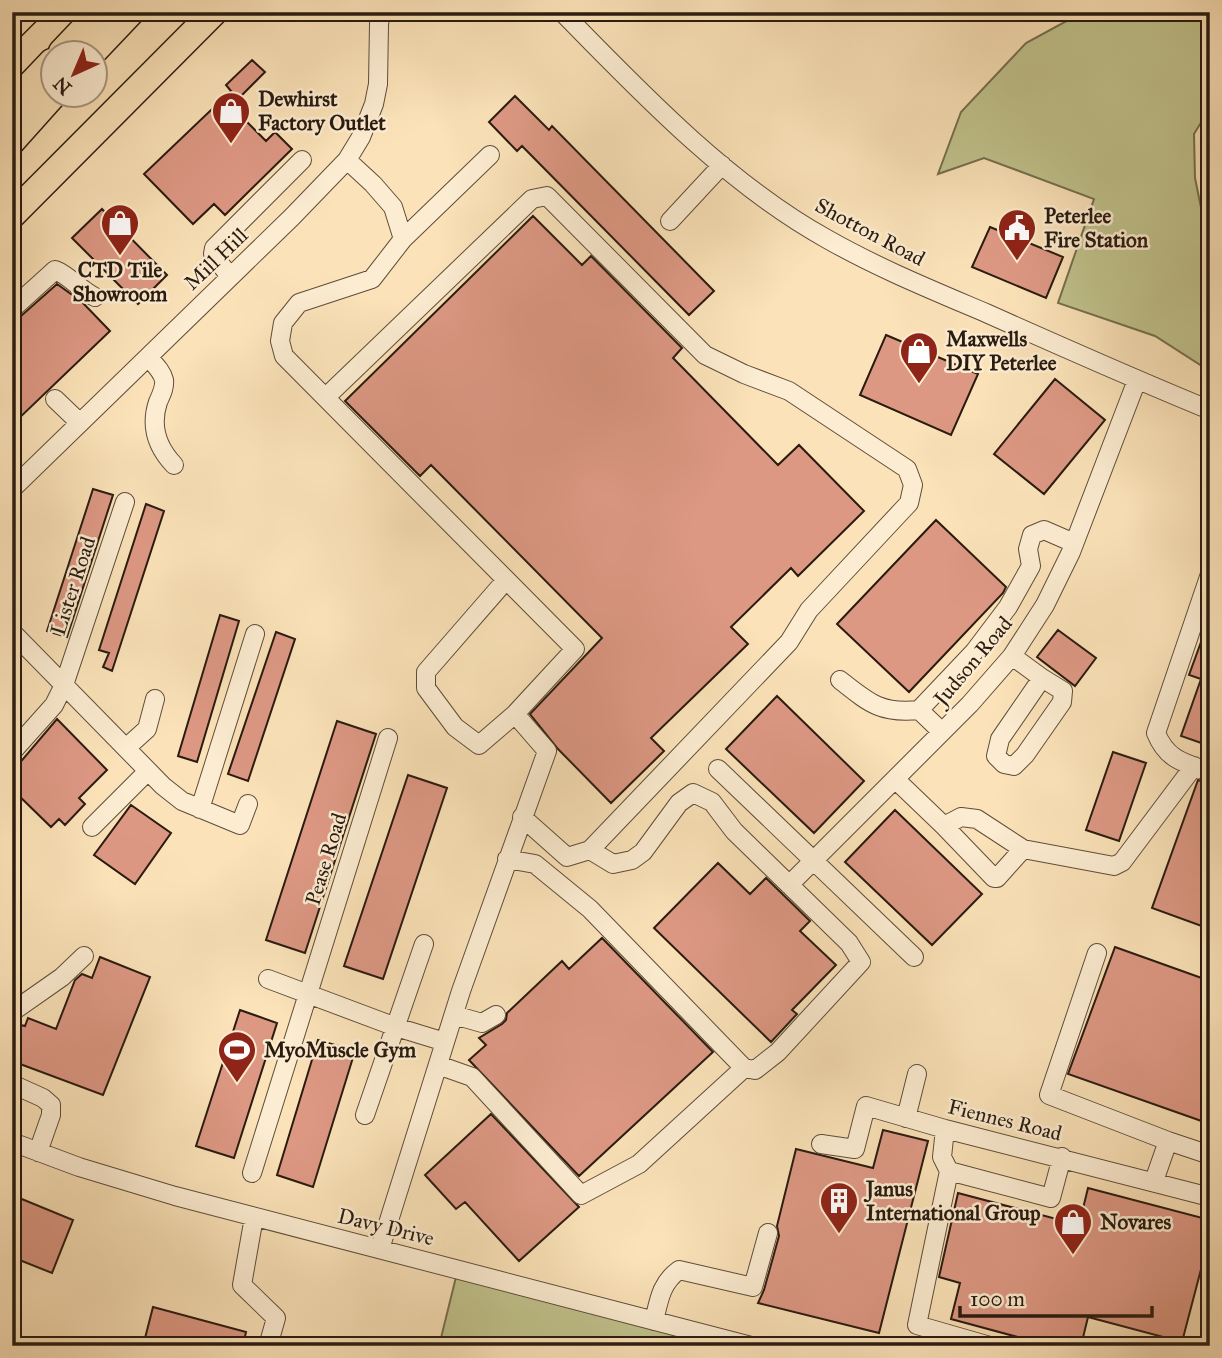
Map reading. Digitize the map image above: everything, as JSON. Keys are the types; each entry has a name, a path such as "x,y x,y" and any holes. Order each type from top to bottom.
{"highway":[{"path":"75,38 100,12"},
{"path":"106,38 131,12"},
{"path":"12,215 214,12"},
{"path":"12,104 38,77"},
{"path":"12,141 41,108"}],"street":[{"name":"Shotton Road","path":"562,12 646,96 722,164 768,200 826,239 914,282 1210,410"},
{"name":"Mill Hill","path":"12,489 347,160 361,136 374,104 378,84 378,16"},
{"path":"491,155 403,239 372,279 299,303 283,323 280,341 284,356 575,649 515,714 479,745 455,727 426,688 426,671 506,580"},
{"path":"230,277 213,254 214,248 302,160"},
{"path":"347,160 393,207 403,239"},
{"path":"670,221 722,164"},
{"path":"326,397 532,199 547,196 705,355 744,374 789,391 907,469 913,485 909,503 809,610 789,642 590,849 567,857 522,817"},
{"path":"12,309 55,270 63,273 85,293 95,297"},
{"path":"148,357 162,374 164,385 155,411 157,438 165,456 174,465"},
{"name":"Judson Road","path":"789,885 942,732 1012,656 1045,605 1074,543 1137,380"},
{"path":"55,399 80,423"},
{"name":"Lister Road","path":"64,685 125,502"},
{"path":"840,680 881,709 893,712 919,710 974,652 1008,607 1031,566 1028,549 1032,535 1044,530 1074,543"},
{"path":"944,826 961,817 977,819 1023,849 1114,866 1122,862 1202,769 1177,760 1163,749 1156,733 1210,574"},
{"name":"Lister Road","path":"12,632 148,771 182,801 240,825 248,804"},
{"path":"200,808 256,634"},
{"path":"1012,656 1062,691 1062,702 1025,755 1014,766 1008,766 996,756 1000,739 1042,678"},
{"path":"12,752 54,705 64,685"},
{"path":"126,748 147,729 155,699"},
{"path":"919,710 942,732"},
{"path":"380,1249 454,1015 547,751 515,714"},
{"name":"Pease Road","path":"251,1172 388,738"},
{"path":"718,769 914,957"},
{"path":"92,827 148,771"},
{"path":"895,779 995,878 1023,849"},
{"path":"510,851 535,864 590,909 744,1068 755,1070 778,1052 861,961 849,943 734,831 712,802 693,793 678,803 643,852 632,860 613,864 590,849"},
{"path":"365,1115 424,944"},
{"path":"1097,953 1049,1095 1210,1155"},
{"path":"12,1012 62,977 84,956"},
{"path":"268,979 396,1027 445,1042"},
{"path":"454,1015 482,1023 496,1015"},
{"path":"438,1065 472,1077 581,1195 639,1164 744,1068"},
{"path":"906,1118 918,1074"},
{"path":"12,1084 43,1098 51,1105 51,1115 38,1152"},
{"name":"Fiennes Road","path":"821,1144 855,1149 866,1106 945,1129 1210,1196"},
{"path":"945,1129 942,1157 949,1171 917,1325 990,1346"},
{"path":"1154,1181 1168,1141"},
{"name":"Davy Drive","path":"12,1142 79,1167 175,1196 751,1346"},
{"path":"949,1171 1051,1198 1062,1157"},
{"path":"254,1217 242,1285 276,1318 268,1346"},
{"path":"654,1321 660,1291 668,1278 679,1270 752,1287 768,1233"}],"green space":[{"path":"1083,12 1210,12 1210,108 1194,134 1195,178 1210,252 1210,353 1202,366 1155,336 1058,303 1094,199 984,158 938,174 961,112 1026,43"},
{"path":"456,1277 722,1346 439,1346"}],"building":[{"name":"Dewhirst Factory Outlet","path":"252,60 265,72 231,106 266,141 275,132 292,149 225,215 214,204 193,224 144,174 231,91 226,85"},
{"path":"515,96 549,130 552,126 714,291 689,315 522,146 517,151 489,122"},
{"name":"CTD Tile Showroom","path":"102,209 167,275 138,304 72,238"},
{"path":"533,216 582,265 591,256 682,348 673,358 778,465 799,445 864,511 798,576 791,568 731,627 748,644 651,738 664,751 611,803 558,749 530,714 602,638 431,465 420,476 345,401"},
{"name":"Peterlee Fire Station","path":"990,227 1063,257 1046,298 972,267"},
{"path":"57,284 82,302 110,331 12,425 12,320 20,317"},
{"name":"Maxwells DIY Peterlee","path":"886,335 978,374 951,435 860,395"},
{"path":"1055,379 1105,420 1044,494 994,454"},
{"path":"93,489 113,495 67,637 47,631"},
{"path":"146,504 164,511 112,671 103,667 109,653 99,650"},
{"path":"936,520 1006,587 909,692 837,624"},
{"path":"220,615 239,621 197,762 178,756"},
{"path":"1208,623 1210,746 1181,736 1201,679 1189,675"},
{"path":"1058,630 1096,658 1075,686 1037,657"},
{"path":"276,632 295,639 248,781 228,774"},
{"path":"777,696 864,781 814,833 726,749"},
{"path":"57,719 107,770 79,798 85,804 65,825 59,819 51,827 12,789 12,772"},
{"path":"337,721 376,734 305,953 266,940"},
{"path":"1113,752 1146,763 1119,841 1086,830"},
{"path":"408,775 447,788 383,979 344,966"},
{"path":"1198,780 1210,784 1210,929 1152,908"},
{"path":"131,805 171,833 135,884 94,855"},
{"path":"895,810 982,894 932,945 845,862"},
{"path":"718,863 750,894 766,878 810,921 800,931 836,965 792,1010 797,1014 771,1042 654,928"},
{"path":"602,938 713,1052 579,1176 469,1060 486,1045 479,1038 502,1024 507,1013 562,961 569,969"},
{"path":"1115,947 1210,981 1210,1124 1068,1074"},
{"path":"100,957 150,977 103,1095 12,1061 12,1023 25,1026 28,1018 56,1029 75,980 82,974 92,978"},
{"name":"MyoMuscle Gym","path":"240,1010 277,1023 234,1158 196,1146"},
{"path":"318,1040 355,1051 313,1187 277,1175"},
{"path":"491,1114 579,1207 519,1261 465,1202 456,1209 425,1175"},
{"name":"Janus International Group","path":"883,1130 928,1141 879,1333 758,1303 779,1236 777,1226 796,1149 873,1168"},
{"name":"Novares","path":"1088,1188 1210,1220 1210,1235 1182,1342 1088,1317 1081,1346 1051,1346 951,1319 960,1283 939,1277 958,1193 1079,1225"},
{"path":"12,1195 73,1220 52,1273 12,1257"},
{"path":"153,1307 246,1332 243,1346 143,1346"}],"place":[{"name":"Dewhirst Factory Outlet","path":"231,145"},
{"name":"CTD Tile Showroom","path":"120,257"},
{"name":"Peterlee Fire Station","path":"1017,262"},
{"name":"Maxwells DIY Peterlee","path":"919,385"},
{"name":"MyoMuscle Gym","path":"237,1084"},
{"name":"Janus International Group","path":"839,1235"},
{"name":"Novares","path":"1073,1256"}]}
